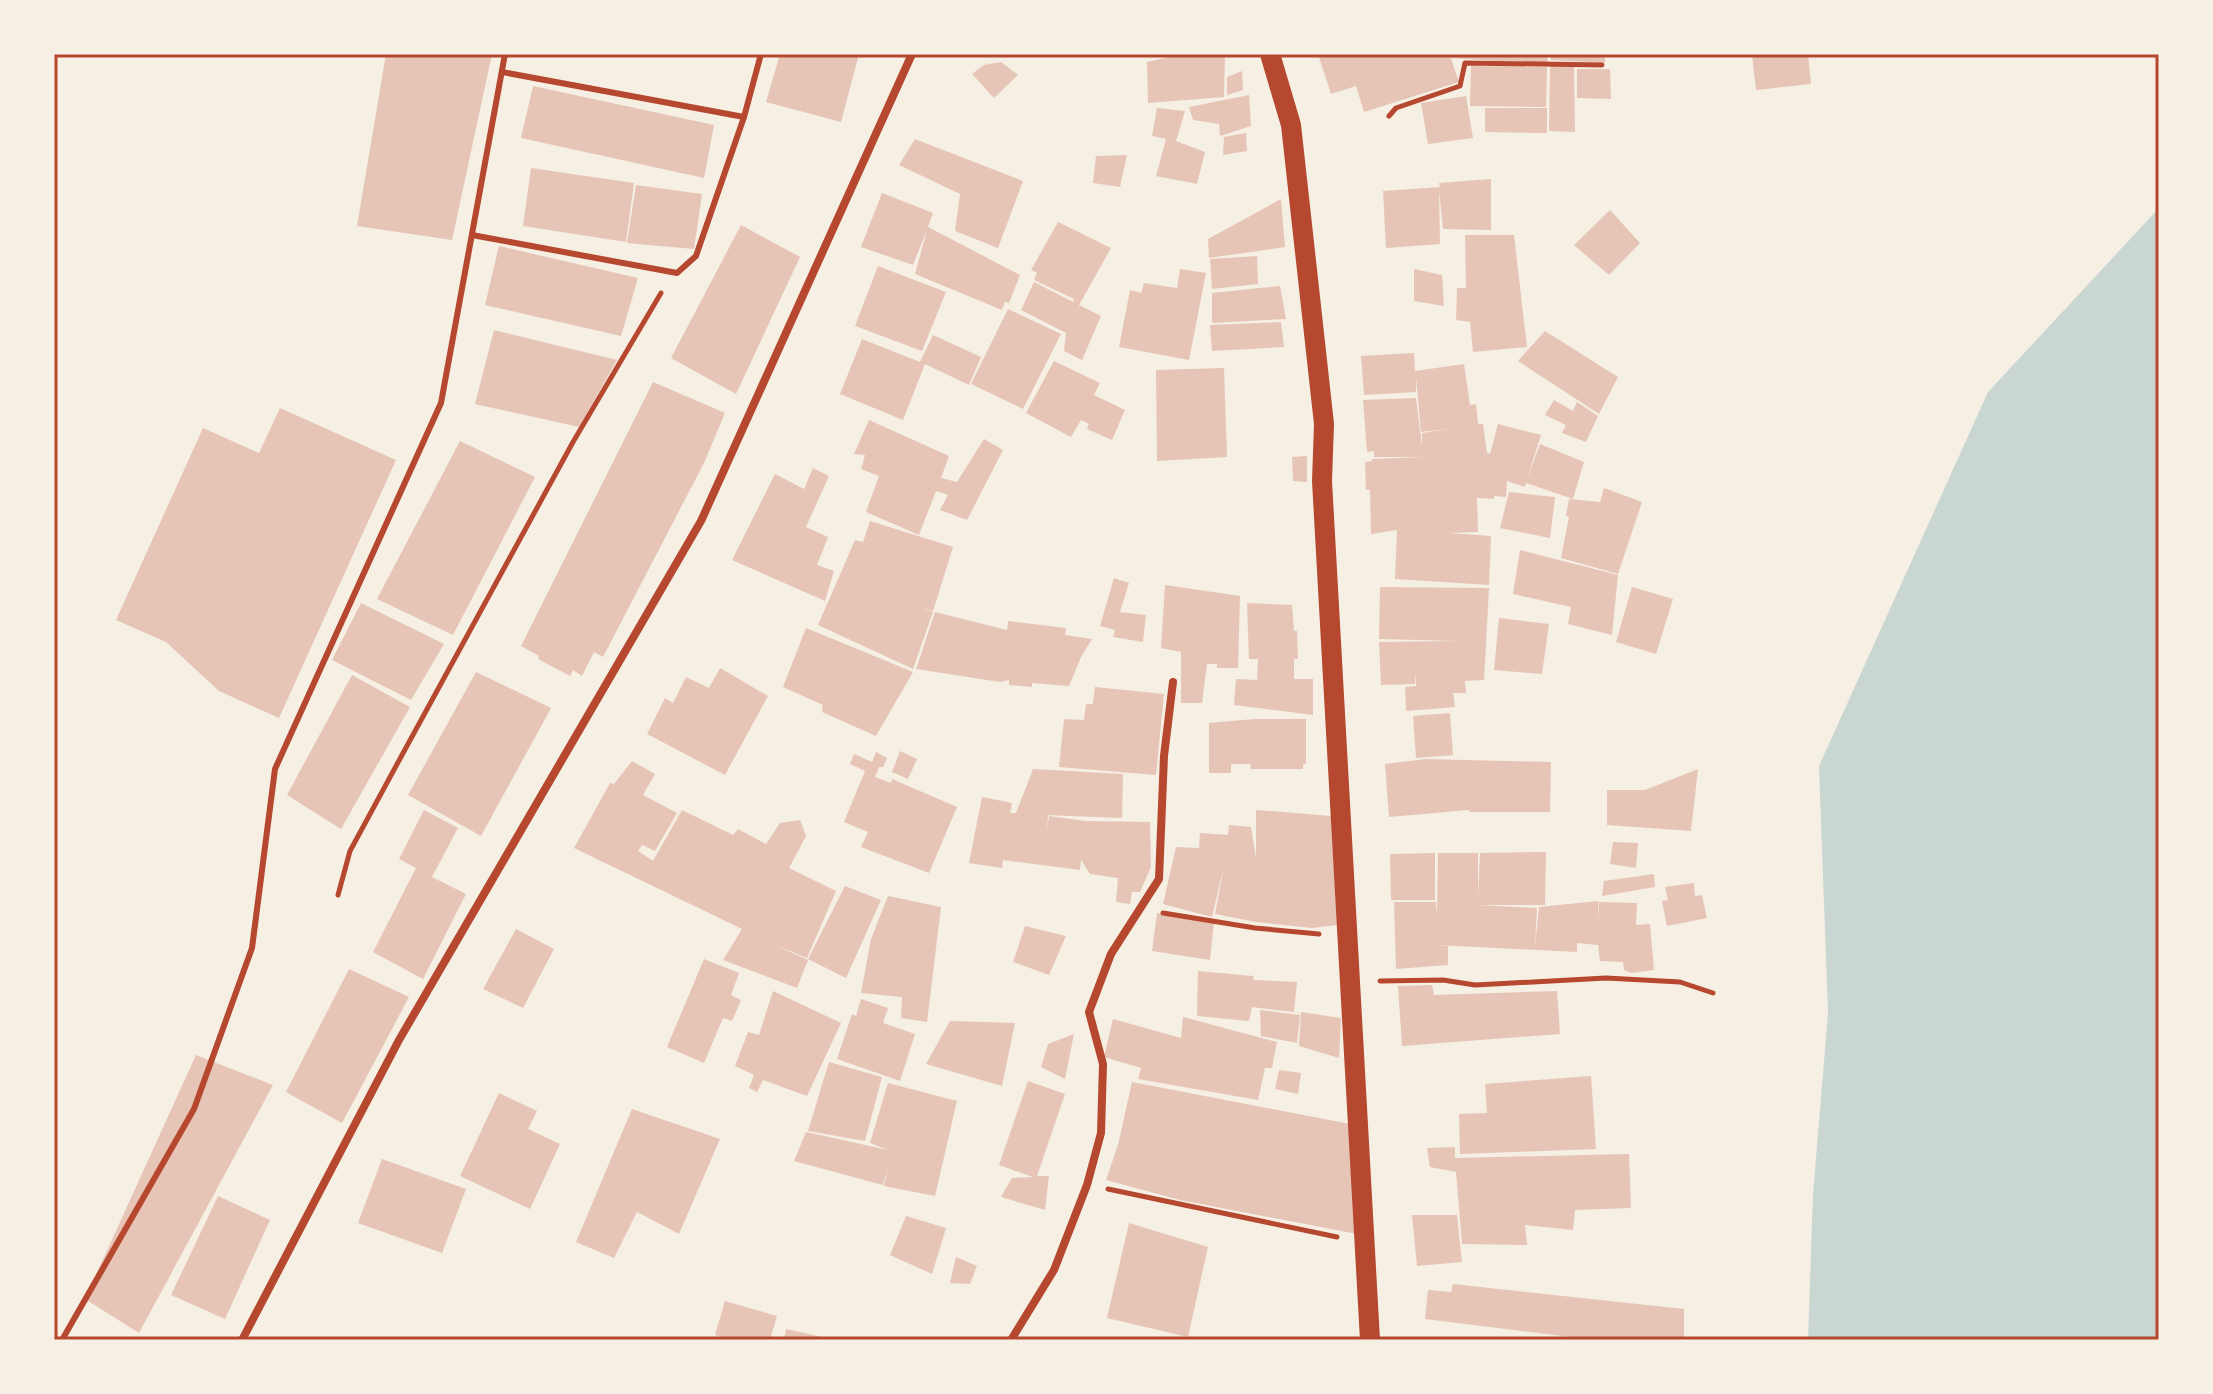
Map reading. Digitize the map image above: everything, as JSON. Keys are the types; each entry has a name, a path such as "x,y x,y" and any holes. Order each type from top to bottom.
{"main road":[{"path":"1270,54 1291,125 1324,424 1322,481 1370,1340"}],"street":[{"path":"242,1340 399,1040 701,521 912,54"},
{"path":"1011,1340 1054,1270 1087,1185 1101,1133 1103,1064 1089,1012 1111,954 1159,879 1164,756 1173,682"}],"lane":[{"path":"62,1340 194,1109 252,948 275,769 441,403 505,54"},
{"path":"472,235 677,273 696,256 744,117 761,54"},
{"path":"502,72 744,117"}],"path":[{"path":"1389,116 1396,108 1460,86 1465,63 1602,65"},
{"path":"338,895 350,851 402,755 573,442 653,303 677,273"},
{"path":"1141,909 1300,934 1348,935"},
{"path":"1351,981 1443,980 1475,985 1606,978 1680,982 1713,993"},
{"path":"1087,1185 1365,1243"}],"shaded area":[{"path":"2159,208 2159,1340 1808,1340 1813,1195 1828,1013 1819,766 1988,392"}],"building":[{"path":"386,54 492,54 452,240 357,226"},
{"path":"780,54 859,54 841,122 766,102"},
{"path":"1183,54 1225,54 1224,97 1148,103 1147,62"},
{"path":"1318,54 1548,54 1547,64 1451,58 1459,82 1364,112 1356,86 1331,94"},
{"path":"1551,54 1605,54 1605,63 1551,60"},
{"path":"1752,54 1808,54 1811,84 1756,90"},
{"path":"1001,62 1018,75 994,98 972,74 984,65"},
{"path":"1550,65 1574,65 1575,132 1549,131"},
{"path":"1471,66 1547,67 1546,107 1470,106"},
{"path":"1577,69 1610,69 1611,99 1577,98"},
{"path":"1242,71 1243,90 1227,95 1227,77"},
{"path":"533,86 714,125 704,178 521,138"},
{"path":"1249,95 1251,126 1220,136 1219,124 1193,120 1189,107"},
{"path":"1466,96 1473,138 1428,144 1421,103"},
{"path":"1157,108 1185,111 1176,141 1205,152 1197,184 1156,176 1166,139 1152,136"},
{"path":"1485,108 1547,108 1547,133 1485,132"},
{"path":"1246,133 1247,151 1223,155 1224,137"},
{"path":"915,139 1023,181 998,248 955,231 960,194 899,165"},
{"path":"1127,155 1120,187 1093,183 1096,156"},
{"path":"531,168 634,183 626,242 523,226"},
{"path":"1491,179 1491,230 1443,229 1439,190 1440,244 1386,248 1383,191"},
{"path":"636,185 702,194 694,249 627,243"},
{"path":"882,193 933,213 928,227 1020,275 1009,303 1005,302 1002,310 915,274 927,230 913,265 861,247"},
{"path":"1281,199 1285,247 1209,258 1208,239"},
{"path":"1610,210 1640,243 1609,275 1574,245"},
{"path":"1058,222 1111,248 1079,305 1101,316 1082,360 1064,351 1066,333 1021,310 1034,282 1073,302 1074,299 1034,280 1037,273 1031,270"},
{"path":"741,225 800,257 736,394 671,358"},
{"path":"1465,235 1514,235 1527,347 1473,352 1470,322 1456,320 1457,288 1466,288"},
{"path":"499,246 638,278 621,336 485,305"},
{"path":"1257,256 1258,284 1212,289 1210,259"},
{"path":"878,266 946,292 922,351 855,326"},
{"path":"1180,269 1206,273 1189,360 1119,347 1130,290 1141,293 1144,283 1177,288"},
{"path":"1414,269 1442,275 1444,306 1414,301"},
{"path":"1280,286 1286,319 1212,323 1212,293"},
{"path":"1008,309 1061,334 1023,409 971,384"},
{"path":"1281,322 1284,347 1212,351 1210,325"},
{"path":"494,330 617,360 579,427 475,404"},
{"path":"1545,331 1618,377 1599,414 1518,361"},
{"path":"933,335 981,357 969,385 925,364 903,420 840,394 862,339 920,362"},
{"path":"1414,353 1415,371 1464,364 1470,405 1476,404 1478,424 1483,424 1487,453 1490,454 1498,424 1541,435 1527,479 1540,444 1584,462 1573,499 1526,483 1525,487 1507,481 1506,497 1477,498 1478,532 1449,533 1491,536 1489,585 1395,579 1397,530 1371,534 1370,490 1366,490 1365,462 1424,457 1374,457 1374,451 1367,452 1363,400 1416,398 1422,446 1422,433 1448,429 1421,432 1416,378 1416,392 1364,395 1361,356"},
{"path":"1054,361 1100,383 1094,395 1125,410 1112,440 1087,429 1089,424 1081,420 1071,437 1026,413"},
{"path":"1224,368 1227,457 1157,461 1156,370"},
{"path":"653,382 725,413 704,463 603,657 594,652 582,676 573,670 570,676 521,646"},
{"path":"1554,400 1573,411 1577,402 1598,416 1586,442 1562,433 1566,425 1545,415"},
{"path":"280,408 396,460 279,718 219,691 166,642 116,620 203,428 259,453"},
{"path":"869,420 949,456 941,478 957,482 984,439 1003,450 967,520 940,510 948,495 936,491 919,535 866,512 879,476 861,469 865,455 854,454"},
{"path":"460,441 535,477 453,635 377,599"},
{"path":"1307,456 1307,482 1293,481 1292,457"},
{"path":"813,468 829,476 806,527 828,537 817,565 834,571 825,601 732,560 775,474 804,489"},
{"path":"1604,488 1642,502 1618,574 1561,558 1569,517 1566,516 1569,499 1600,502"},
{"path":"1509,492 1555,497 1550,538 1500,528"},
{"path":"870,521 953,547 933,611 922,608 933,612 913,669 818,625 855,540 863,542"},
{"path":"1520,550 1618,575 1612,635 1568,624 1571,607 1513,594"},
{"path":"1114,578 1129,583 1120,612 1146,615 1143,642 1113,637 1115,630 1100,626"},
{"path":"1165,585 1240,596 1238,668 1217,668 1217,664 1207,664 1202,703 1181,703 1181,652 1161,648"},
{"path":"1380,587 1489,588 1484,680 1465,681 1466,693 1453,693 1455,707 1406,711 1405,687 1416,686 1416,672 1415,684 1381,685 1379,642 1458,641 1379,639"},
{"path":"1632,587 1673,599 1656,654 1616,642"},
{"path":"361,603 444,644 411,700 332,660"},
{"path":"1247,603 1292,605 1298,659 1294,659 1294,679 1313,679 1313,715 1234,705 1236,679 1257,680 1258,659 1249,659"},
{"path":"935,612 1007,630 1008,621 1066,628 1065,635 1092,639 1069,686 1009,685 1009,680 1000,682 916,669"},
{"path":"1499,618 1549,624 1542,674 1494,670"},
{"path":"806,628 913,672 876,736 822,712 823,705 783,687"},
{"path":"720,668 768,696 725,775 647,734 665,698 673,703 686,677 709,688"},
{"path":"476,672 551,708 481,836 408,795"},
{"path":"352,675 410,707 341,829 287,795"},
{"path":"1095,687 1164,694 1156,775 1059,767 1064,719 1084,720 1086,704 1093,704"},
{"path":"1450,713 1453,755 1416,758 1413,716"},
{"path":"1306,719 1306,764 1303,764 1303,769 1251,769 1250,764 1231,764 1231,773 1209,773 1209,723"},
{"path":"900,751 917,759 908,779 892,772"},
{"path":"876,752 887,758 875,777 891,783 892,779 957,807 929,873 861,847 868,832 844,822 865,771 850,764 854,754 872,762"},
{"path":"1425,759 1551,762 1550,812 1469,810 1389,817 1385,764"},
{"path":"632,761 655,774 643,795 677,813 655,851 642,845 638,851 653,861 682,810 733,835 738,829 766,844 780,823 800,820 806,836 789,868 836,891 807,958 773,944 808,960 797,988 723,960 742,929 574,848 610,783 614,784"},
{"path":"1033,769 1123,774 1122,818 1048,815 1047,830 1049,816 1086,821 1150,822 1151,867 1140,892 1132,892 1130,904 1116,902 1118,878 1090,874 1081,860 1080,870 1003,860 1002,868 969,863 982,797 1012,803 1010,813 1016,813"},
{"path":"1698,769 1691,831 1607,825 1607,790 1645,790"},
{"path":"424,810 458,828 432,877 466,894 423,979 373,952 416,868 399,859"},
{"path":"1256,810 1331,816 1337,925 1312,928 1215,914 1224,866 1212,917 1163,904 1176,847 1199,848 1200,833 1228,835 1229,825 1251,827 1256,858"},
{"path":"1613,842 1638,843 1636,868 1610,864"},
{"path":"1546,852 1545,905 1477,905 1537,908 1535,947 1539,907 1598,901 1599,919 1599,902 1637,903 1636,925 1650,924 1654,970 1632,973 1624,970 1623,962 1600,961 1598,945 1577,943 1577,952 1436,945 1448,946 1448,965 1396,969 1394,902 1436,902 1437,916 1438,853 1478,853 1478,897 1480,853"},
{"path":"1435,853 1435,900 1391,900 1390,854"},
{"path":"1654,874 1655,887 1602,896 1604,881"},
{"path":"1694,883 1695,896 1702,895 1707,918 1667,926 1662,901 1668,900 1665,887"},
{"path":"845,886 881,900 846,978 808,959"},
{"path":"888,896 941,907 927,1022 901,1018 902,997 861,993 871,939"},
{"path":"1157,913 1214,922 1210,960 1152,951"},
{"path":"1025,926 1066,936 1049,975 1013,962"},
{"path":"516,929 554,949 523,1008 483,989"},
{"path":"704,959 739,973 731,995 741,1000 732,1021 723,1018 704,1063 667,1047"},
{"path":"349,969 409,997 342,1123 286,1092"},
{"path":"1198,971 1253,976 1254,980 1297,982 1294,1012 1252,1007 1249,1021 1197,1016"},
{"path":"1432,985 1434,995 1557,991 1560,1034 1402,1046 1398,986"},
{"path":"773,991 841,1023 807,1096 763,1080 757,1092 749,1088 754,1075 735,1066 748,1032 759,1035"},
{"path":"861,999 888,1008 883,1023 915,1034 900,1081 837,1059 852,1014 856,1016"},
{"path":"1260,1010 1300,1015 1297,1043 1261,1036"},
{"path":"1301,1012 1341,1018 1339,1058 1299,1046"},
{"path":"1183,1017 1277,1042 1272,1068 1265,1068 1258,1100 1138,1079 1141,1068 1104,1057 1113,1019 1181,1038"},
{"path":"950,1021 1015,1023 1002,1086 926,1064"},
{"path":"1074,1034 1065,1079 1041,1067 1048,1044"},
{"path":"196,1055 273,1085 139,1333 85,1299"},
{"path":"829,1062 882,1077 865,1141 808,1131"},
{"path":"1279,1070 1301,1073 1298,1094 1275,1089"},
{"path":"1591,1076 1596,1149 1460,1154 1459,1114 1487,1113 1485,1084"},
{"path":"1028,1081 1065,1094 1037,1176 1049,1176 1045,1210 1001,1197 1012,1178 1033,1177 999,1165"},
{"path":"1132,1082 1350,1124 1357,1234 1180,1200 1106,1180 1118,1145"},
{"path":"888,1083 957,1101 935,1196 884,1186 888,1166 883,1185 794,1161 806,1132 888,1150 870,1143"},
{"path":"499,1093 537,1111 528,1129 560,1144 530,1209 460,1176"},
{"path":"632,1109 720,1139 679,1234 637,1212 614,1258 576,1242"},
{"path":"1455,1147 1455,1158 1629,1154 1631,1208 1575,1210 1573,1230 1525,1225 1527,1245 1462,1244 1456,1172 1430,1167 1427,1148"},
{"path":"382,1159 466,1189 442,1253 358,1223"},
{"path":"218,1196 270,1220 225,1319 171,1295"},
{"path":"1412,1215 1457,1215 1462,1262 1417,1266"},
{"path":"906,1216 946,1228 932,1274 890,1255"},
{"path":"1129,1223 1208,1247 1188,1337 1107,1318"},
{"path":"956,1257 977,1266 970,1284 950,1283"},
{"path":"1453,1284 1684,1309 1684,1340 1595,1340 1425,1319 1428,1290 1451,1292"},
{"path":"725,1301 777,1316 770,1340 732,1340 715,1335"},
{"path":"786,1329 832,1339 784,1340"}]}
